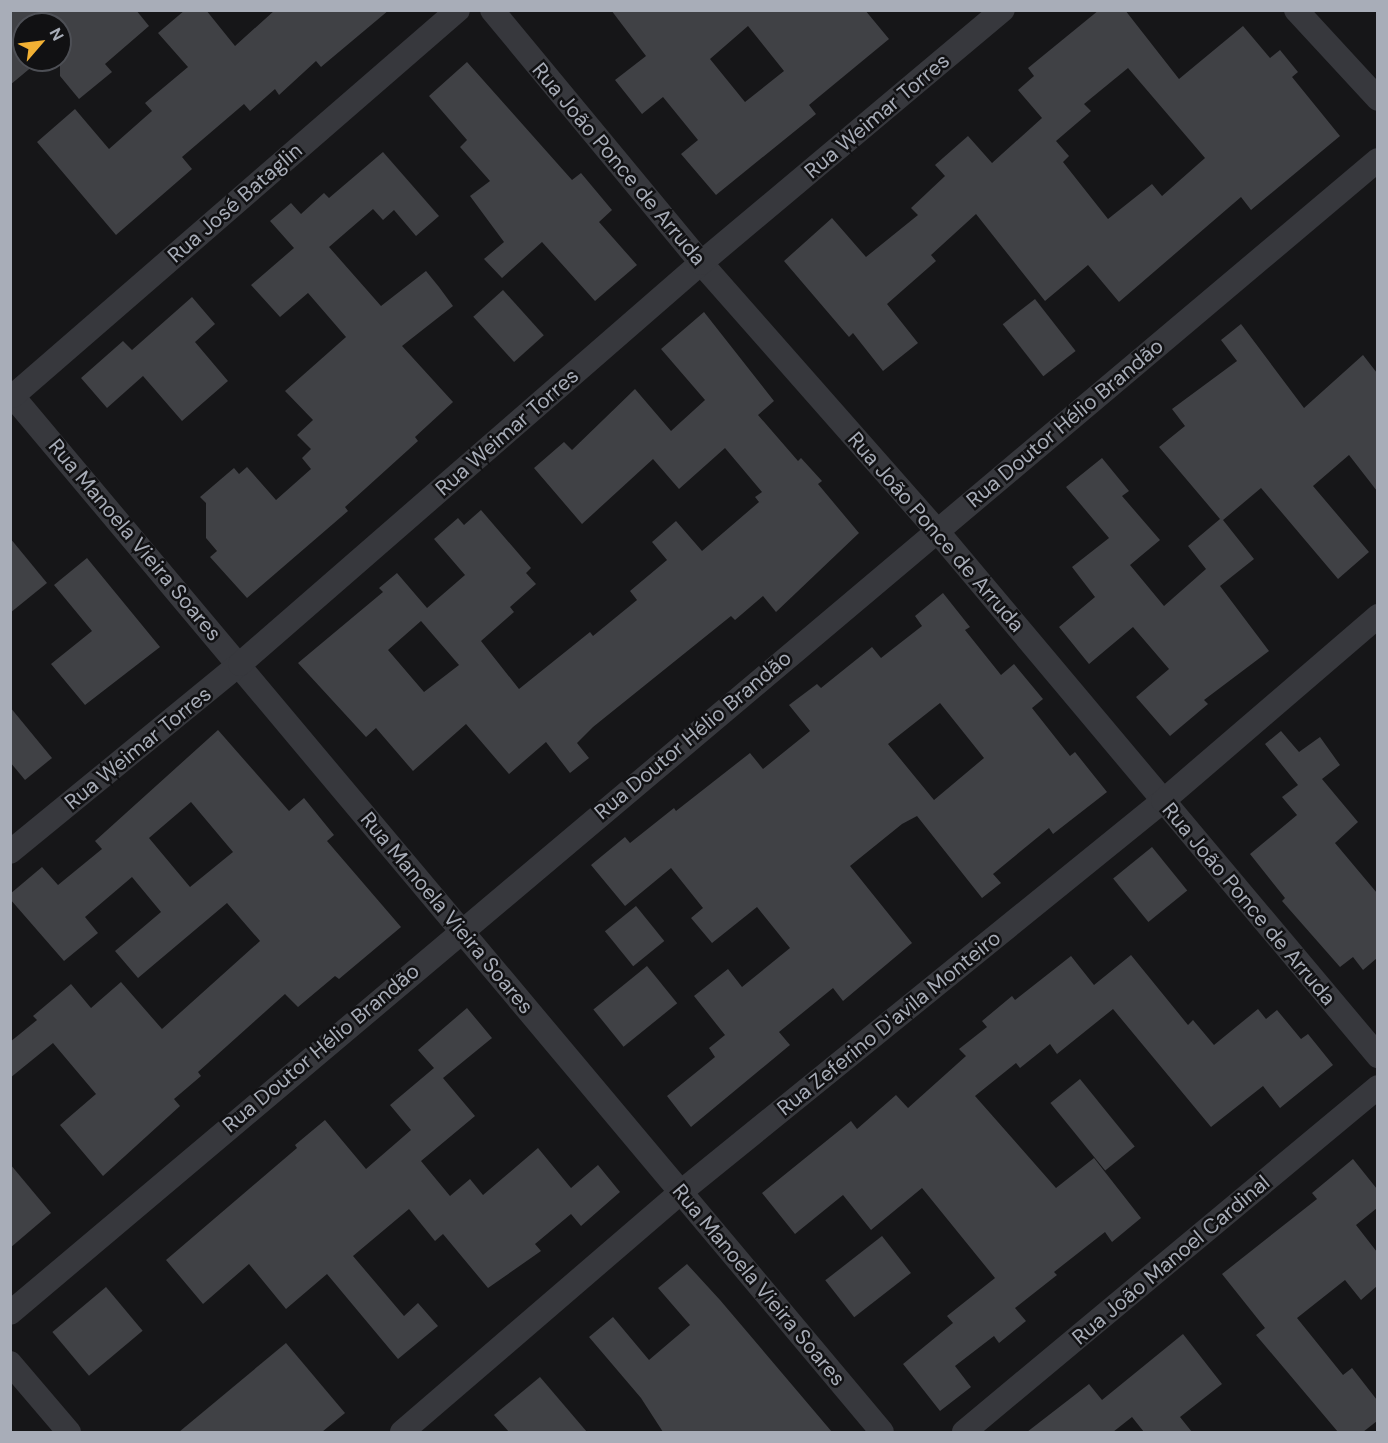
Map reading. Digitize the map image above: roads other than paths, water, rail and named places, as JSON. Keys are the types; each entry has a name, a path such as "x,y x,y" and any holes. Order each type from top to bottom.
{"street":[{"name":"Rua José Bataglin","path":"12,395 458,10"},
{"name":"Rua João Ponce de Arruda","path":"492,10 701,263 937,531 1377,1056"},
{"name":"Rua Weimar Torres","path":"10,852 240,664 701,263 1003,10"},
{"path":"1296,10 1377,99"},
{"name":"Rua Doutor Hélio Brandão","path":"10,1312 460,930 1377,159"},
{"name":"Rua Manoela Vieira Soares","path":"12,395 882,1432"},
{"name":"Rua Zeferino D'avila Monteiro","path":"402,1432 682,1191 1163,801 1377,616"},
{"name":"Rua João Manoel Cardinal","path":"964,1432 1377,1087"},
{"path":"10,1363 69,1432"}]}
